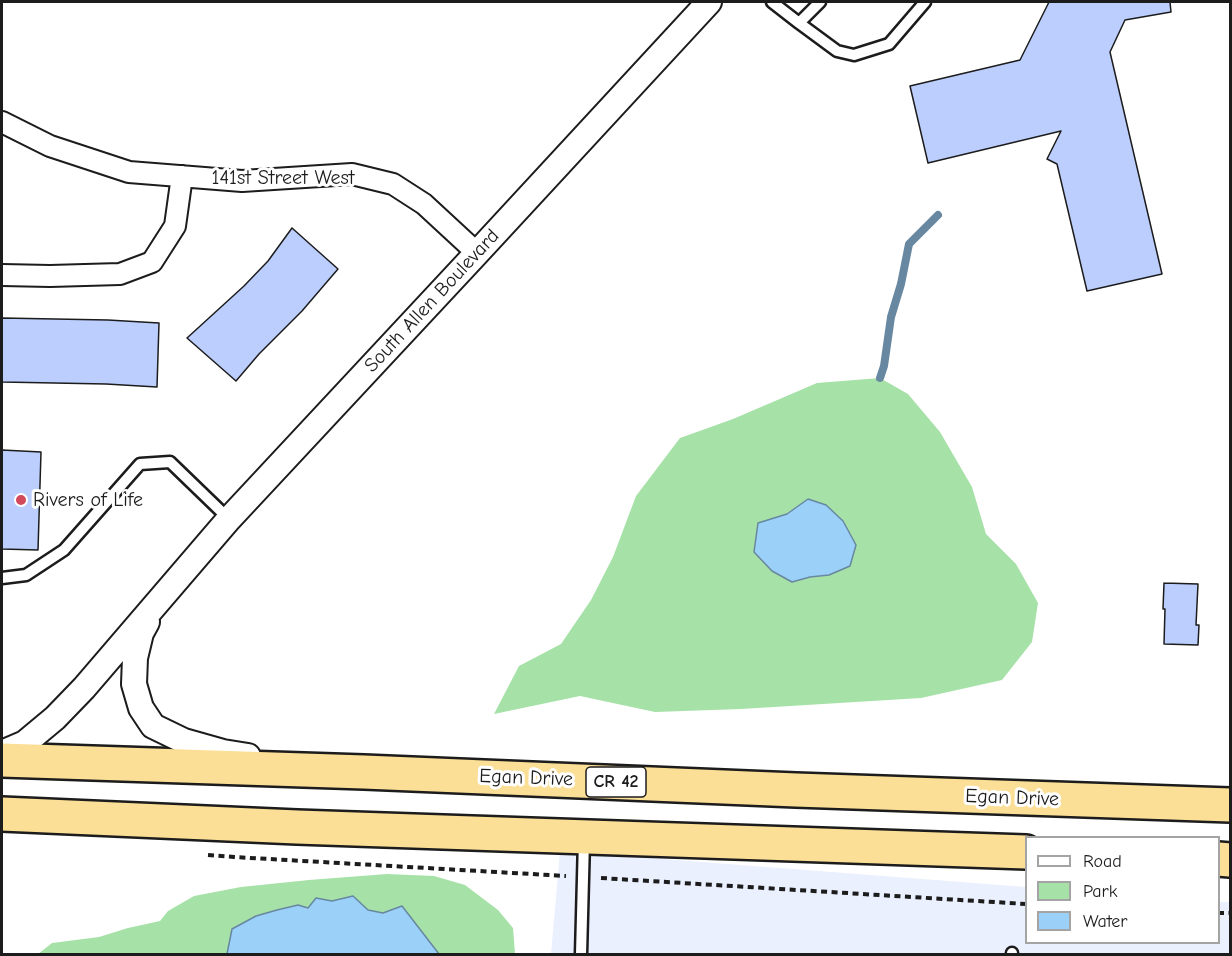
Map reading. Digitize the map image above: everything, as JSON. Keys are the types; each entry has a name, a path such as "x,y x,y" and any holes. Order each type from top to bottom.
{"highway":[{"name":"Egan Drive","path":"2,760 1230,805"},
{"path":"2,814 1025,852"}],"street":[{"name":"South Allen Boulevard","path":"2,753 25,743 55,718 84,688 229,519 709,2"},
{"name":"141st Street West","path":"2,122 50,146 129,172 242,181 352,174 393,184 424,204 477,254"},
{"path":"2,275 120,274 152,262 176,226 182,176"},
{"name":"South Allen Boulevard","path":"158,602 141,633 135,658 134,684 141,708 153,726 184,741 222,752 364,772"}],"lane":[{"path":"772,2 837,51 855,55 889,44 925,2"},
{"path":"799,23 820,2"},
{"path":"2,578 26,575 64,550 140,464 170,462 229,519"},
{"path":"581,954 584,837"}],"path":[{"path":"200,854 234,858 1025,904"}],"shaded area":[{"path":"560,851 1025,887 1025,944 1220,944 1220,902 1230,902 1230,954 551,954"}],"green space":[{"path":"880,378 908,394 940,432 972,487 986,534 1016,564 1038,603 1032,642 1002,680 921,698 655,712 580,696 494,714 519,666 561,644 591,600 613,557 636,496 680,438 733,419 817,383","holes":["808,499 829,575 811,577 758,524 787,514"]},
{"path":"387,874 434,876 465,885 498,910 513,928 515,954 38,954 52,943 99,937 160,921 168,911 194,896 241,887"}],"water":[{"path":"808,499 826,505 843,521 856,545 850,566 829,575 792,582 772,571 754,552 758,523 787,514"},
{"path":"353,896 368,910 383,913 402,906 439,954 227,954 232,929 256,916 298,905 308,908 316,898 332,901"}],"building":[{"path":"1049,2 1170,2 1171,12 1125,20 1110,52 1162,274 1087,291 1057,164 1047,159 1061,131 928,163 910,86 1020,60"},
{"path":"292,228 338,269 236,381 187,338 268,261"},
{"path":"2,318 159,323 157,387 2,382"},
{"name":"Rivers of Life","path":"2,450 41,452 38,550 2,549"},
{"path":"1164,583 1198,584 1196,625 1199,625 1198,645 1164,644"}],"waterway":[{"path":"880,378 884,366 891,317 901,284 909,244 938,215"}],"place":[{"name":"Rivers of Life","path":"21,500"}]}
